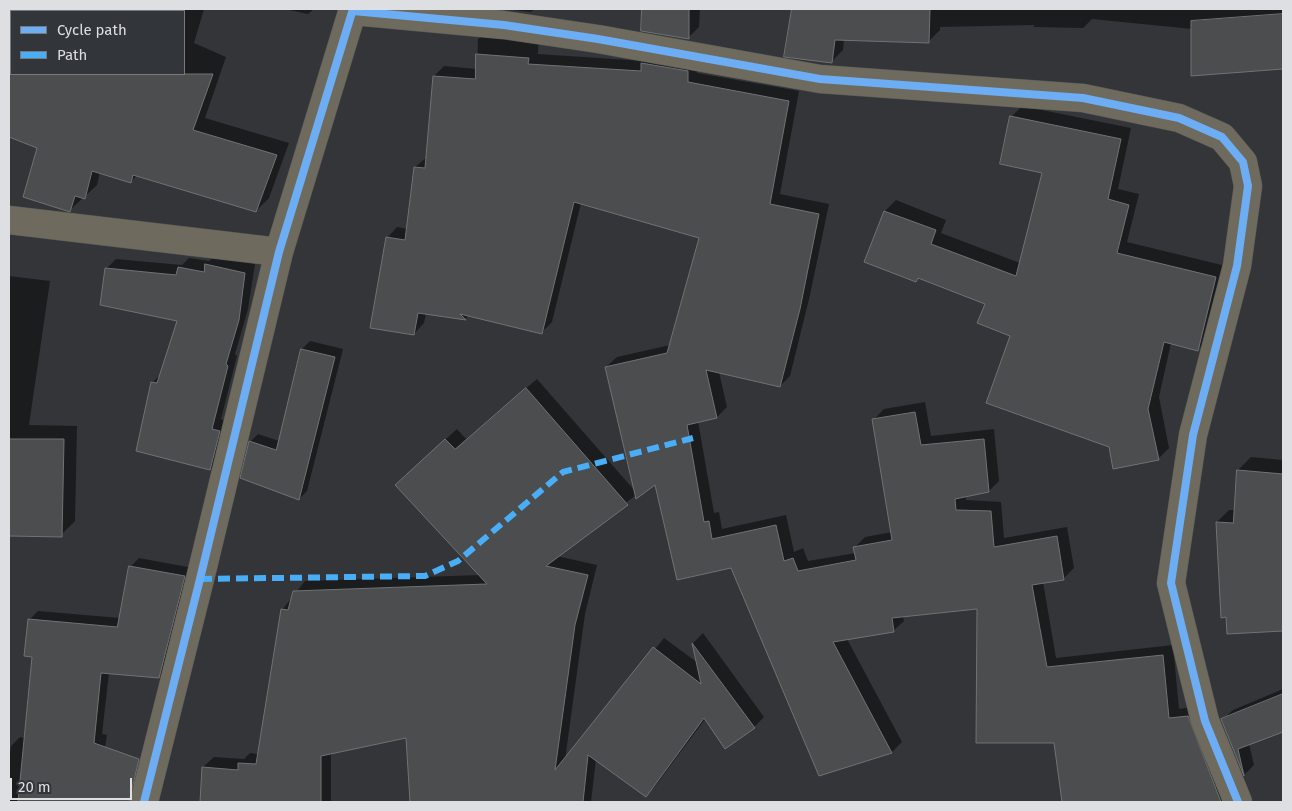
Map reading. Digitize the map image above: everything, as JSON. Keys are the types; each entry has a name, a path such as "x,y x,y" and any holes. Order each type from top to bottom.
{"street":[{"path":"144,802 279,252 353,10 504,25 598,39 820,79 1083,98 1179,118 1222,136 1243,162 1248,186 1237,266 1193,435 1171,583 1205,721 1238,802"},
{"path":"9,220 279,252"}],"building":[{"path":"642,9 689,9 689,39 641,31"},
{"path":"792,9 930,9 929,43 835,40 832,63 784,57"},
{"path":"1283,14 1283,69 1191,76 1191,21"},
{"path":"476,54 529,58 528,64 641,71 641,63 688,71 688,82 789,101 770,204 819,214 800,309 780,387 706,370 717,418 687,425 704,522 709,521 712,539 776,525 784,561 793,558 798,571 856,560 853,547 892,540 872,419 915,412 921,445 984,439 989,492 955,499 956,510 991,511 994,547 1057,536 1064,580 1032,585 1047,667 1163,655 1169,718 1188,716 1221,802 1062,802 1054,743 976,743 977,609 892,618 894,632 833,642 892,753 819,776 731,568 677,580 655,485 636,499 605,367 667,353 699,238 574,202 542,334 460,314 466,320 418,313 414,335 370,328 386,237 405,240 414,167 425,168 433,76 475,79"},
{"path":"9,74 213,74 193,130 277,155 256,212 133,175 131,183 92,171 85,199 75,196 70,212 23,197 37,148 9,137"},
{"path":"1010,116 1121,139 1108,199 1129,205 1117,253 1216,277 1198,351 1164,342 1148,409 1159,460 1113,469 1109,447 986,403 1010,336 977,323 985,304 918,278 916,282 864,262 884,211 936,230 931,244 1016,276 1042,173 1000,164"},
{"path":"205,264 245,273 239,320 226,364 228,366 212,429 220,431 210,470 136,451 151,382 157,383 177,321 100,305 105,268 176,275 178,267 204,272"},
{"path":"301,349 335,357 299,500 240,478 249,441 276,450"},
{"path":"526,388 628,505 546,566 588,575 575,625 555,770 653,647 701,684 692,643 755,728 725,749 704,718 646,797 588,755 583,802 410,802 406,738 321,756 321,802 200,802 202,767 238,770 238,763 256,764 281,609 288,610 293,591 487,584 395,485 445,439 455,449"},
{"path":"9,439 64,439 62,537 9,536"},
{"path":"1237,470 1283,474 1283,631 1227,634 1226,617 1221,618 1216,522 1233,523"},
{"path":"129,566 185,576 159,678 101,673 94,743 139,759 129,802 18,802 32,657 24,656 28,619 117,627"},
{"path":"1283,694 1283,732 1238,749 1244,776 1221,719"}],"marked path":[{"path":"200,579 425,576 458,561 563,472 693,438"}],"cycle path":[{"path":"144,802 279,252 353,9"},
{"path":"353,11 504,25 598,39 820,79 1083,98 1179,118 1222,137 1243,162 1248,186 1237,266 1193,435 1171,583 1205,721 1238,802"}]}
